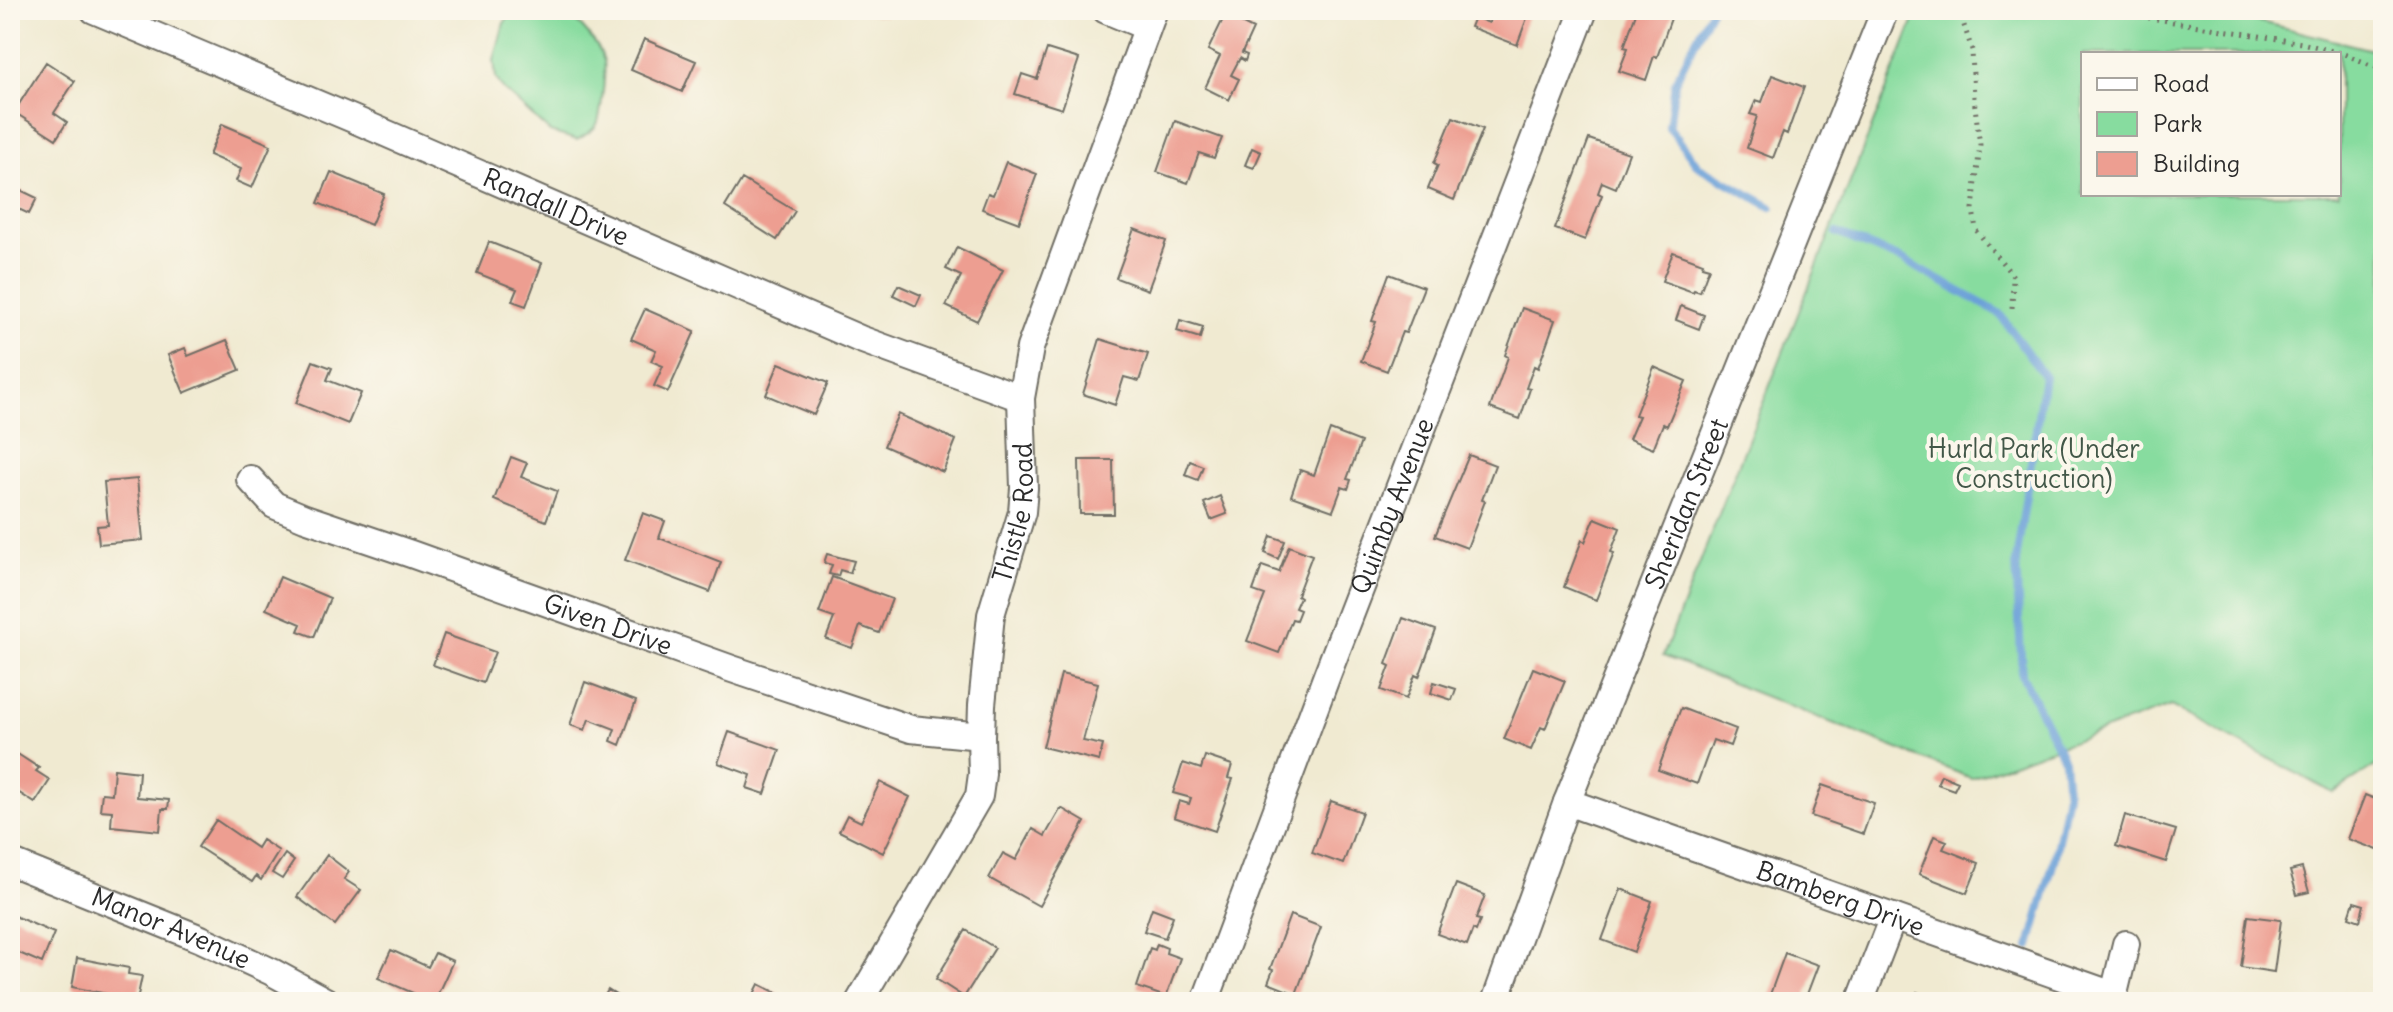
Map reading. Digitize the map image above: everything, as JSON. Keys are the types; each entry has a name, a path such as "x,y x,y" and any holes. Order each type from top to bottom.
{"street":[{"name":"Randall Drive","path":"94,10 860,339 1021,398"},
{"path":"1106,10 1151,19"},
{"name":"Quimby Avenue","path":"1205,1002 1327,675 1584,10"},
{"name":"Sheridan Street","path":"1495,1002 1567,802 1885,10"},
{"name":"Thistle Road","path":"859,1002 975,805 981,787 981,736 991,615 1022,512 1021,398 1030,348 1151,19"},
{"name":"Given Drive","path":"250,479 274,505 305,518 732,669 911,729 981,736"},
{"name":"Bamberg Drive","path":"1567,802 2113,998 2126,944"},
{"name":"Manor Avenue","path":"10,862 201,939 327,1002"},
{"path":"1860,1002 1893,917"}],"path":[{"path":"1959,10 1972,50 1980,145 1973,209 1976,230 2013,276 2012,309"},
{"path":"2101,10 2302,43 2336,52"},
{"path":"2341,53 2383,70"}],"green space":[{"path":"520,10 564,12 588,34 602,55 604,74 599,120 593,129 577,140 550,132 503,89 496,78 494,60 504,23 512,13"},
{"name":"Hurld Park (Under Construction)","path":"1918,10 2213,10 2376,51 2383,56 2383,761 2333,793 2171,706 1971,778 1663,656"}],"building":[{"path":"854,10 886,10 885,16"},
{"path":"1494,10 1530,10 1517,45 1470,27 1474,17 1489,23"},
{"path":"1637,10 1674,10 1646,80 1619,71"},
{"path":"1225,15 1253,29 1242,53 1247,55 1245,61 1240,58 1231,75 1239,79 1229,100 1205,88 1220,56 1208,50"},
{"path":"644,39 696,61 682,92 631,70"},
{"path":"1047,49 1079,59 1062,109 1015,94 1022,74 1037,79"},
{"path":"46,62 75,81 54,113 67,122 56,139 14,112"},
{"path":"1772,75 1804,87 1787,134 1783,132 1773,158 1747,148 1757,116 1750,114 1756,100 1762,102"},
{"path":"1453,117 1483,129 1454,200 1428,189 1438,165 1434,163"},
{"path":"1175,121 1222,138 1214,158 1199,153 1188,183 1157,172"},
{"path":"222,124 271,145 252,188 236,181 241,169 209,155"},
{"path":"1589,139 1629,153 1616,188 1602,182 1598,193 1602,195 1585,240 1555,229"},
{"path":"1252,148 1261,152 1254,168 1245,165"},
{"path":"1006,162 1037,174 1019,223 982,209 988,193 993,195"},
{"path":"331,172 384,194 371,225 318,203"},
{"path":"742,179 795,211 777,240 725,207"},
{"path":"10,185 37,198 29,214 10,205"},
{"path":"1134,229 1166,241 1148,290 1116,278"},
{"path":"489,242 542,263 526,306 512,301 517,289 477,273"},
{"path":"957,247 1003,270 977,321 946,306 961,276 946,269"},
{"path":"1673,252 1709,268 1700,292 1662,281"},
{"path":"1389,274 1424,287 1387,371 1361,361"},
{"path":"898,285 921,295 916,306 893,295"},
{"path":"1681,306 1704,315 1699,329 1676,320"},
{"path":"1522,308 1555,320 1538,368 1534,366 1526,388 1530,389 1520,419 1490,408"},
{"path":"645,309 695,331 668,392 654,386 663,366 651,361 656,350 631,339"},
{"path":"1180,320 1203,327 1200,338 1177,331"},
{"path":"1100,339 1148,354 1139,381 1124,377 1115,405 1083,394"},
{"path":"227,340 240,370 184,393 168,355 185,348 188,356"},
{"path":"313,361 332,368 327,380 361,393 348,424 296,403"},
{"path":"779,363 828,383 814,415 766,395"},
{"path":"1654,367 1686,381 1667,426 1663,424 1653,449 1629,439"},
{"path":"898,414 956,440 943,472 884,446"},
{"path":"1330,430 1361,442 1347,479 1351,480 1348,489 1342,487 1333,511 1291,496 1300,470 1314,475"},
{"path":"1469,455 1495,465 1467,548 1435,536"},
{"path":"511,457 527,463 521,477 557,491 546,521 494,500"},
{"path":"1079,460 1113,460 1114,514 1080,514"},
{"path":"1190,461 1203,466 1198,480 1185,475"},
{"path":"137,479 143,540 99,544 97,526 108,525 104,482"},
{"path":"1220,496 1227,514 1211,520 1204,503"},
{"path":"643,513 665,521 659,538 721,562 710,592 625,560"},
{"path":"1595,518 1620,528 1596,600 1564,587 1582,540 1585,542"},
{"path":"1271,536 1285,541 1278,559 1265,553"},
{"path":"1289,546 1312,555 1297,595 1300,597 1295,608 1300,610 1296,620 1292,619 1279,653 1247,641 1265,595 1253,591 1262,566 1279,572"},
{"path":"827,554 854,561 850,573 840,570 838,576 829,574 832,565 824,563"},
{"path":"280,577 330,598 314,637 298,631 301,624 266,609"},
{"path":"832,577 892,599 879,633 860,626 852,648 826,639 834,618 819,613"},
{"path":"1403,618 1436,630 1419,677 1415,675 1406,699 1381,690 1390,666 1386,664"},
{"path":"444,634 495,652 483,683 433,665"},
{"path":"1533,668 1565,681 1545,729 1541,727 1531,750 1504,739"},
{"path":"1061,674 1098,683 1083,741 1103,745 1099,761 1043,747"},
{"path":"585,682 636,701 620,745 611,741 615,729 589,719 585,730 570,725"},
{"path":"1434,682 1456,689 1452,700 1431,693"},
{"path":"1681,708 1736,729 1730,746 1713,740 1697,784 1658,770"},
{"path":"729,732 780,750 765,794 747,788 751,775 718,763"},
{"path":"10,749 39,768 36,771 50,780 35,803 10,787"},
{"path":"1205,756 1232,765 1228,778 1233,779 1215,831 1174,817 1179,801 1189,804 1191,798 1173,793 1183,763 1201,769"},
{"path":"114,769 139,772 137,797 169,800 168,809 162,809 160,831 111,826 112,811 100,810 102,793 112,794"},
{"path":"1941,775 1958,782 1954,790 1937,784"},
{"path":"880,782 910,797 883,853 839,831 847,815 861,822"},
{"path":"1822,785 1874,803 1863,834 1811,816"},
{"path":"2365,795 2383,802 2383,852 2348,839"},
{"path":"1331,801 1362,812 1343,864 1312,853"},
{"path":"1061,808 1085,822 1039,906 989,878 1003,853 1016,860 1033,829 1045,836"},
{"path":"2125,815 2176,830 2166,862 2116,846"},
{"path":"216,820 257,848 262,840 279,851 261,880 256,876 252,882 198,847"},
{"path":"1934,836 1947,841 1943,849 1979,863 1967,893 1919,874"},
{"path":"285,854 294,861 282,879 272,873"},
{"path":"327,855 349,872 344,879 361,890 335,925 297,897"},
{"path":"2302,868 2309,892 2297,895 2290,871"},
{"path":"1456,884 1485,895 1476,919 1480,920 1467,945 1437,934"},
{"path":"1621,889 1652,901 1634,952 1602,940"},
{"path":"2354,902 2364,905 2360,921 2349,917"},
{"path":"1152,908 1173,916 1165,938 1144,931"},
{"path":"10,914 54,933 42,963 10,949"},
{"path":"1290,915 1321,927 1296,994 1268,983 1273,970 1270,969"},
{"path":"2248,916 2281,920 2274,972 2241,967"},
{"path":"966,930 995,948 964,997 936,979"},
{"path":"1157,944 1167,948 1166,953 1180,958 1166,997 1137,987 1150,948 1155,950"},
{"path":"391,950 428,967 435,953 453,961 434,1002 378,978"},
{"path":"1785,953 1818,965 1804,1002 1756,1002 1758,997 1768,1000"},
{"path":"77,958 129,968 128,974 142,976 137,1000 72,987"},
{"path":"759,984 795,1002 750,1002"},
{"path":"608,990 627,1002 601,1002"},
{"path":"1917,992 1942,1002 1913,1002"}],"waterway":[{"path":"1711,10 1675,82 1669,127 1698,166 1771,207"},
{"path":"1837,233 1903,260 1999,313 2044,376 2016,562 2022,675 2064,760 2067,794 2054,861 2030,946"}]}
